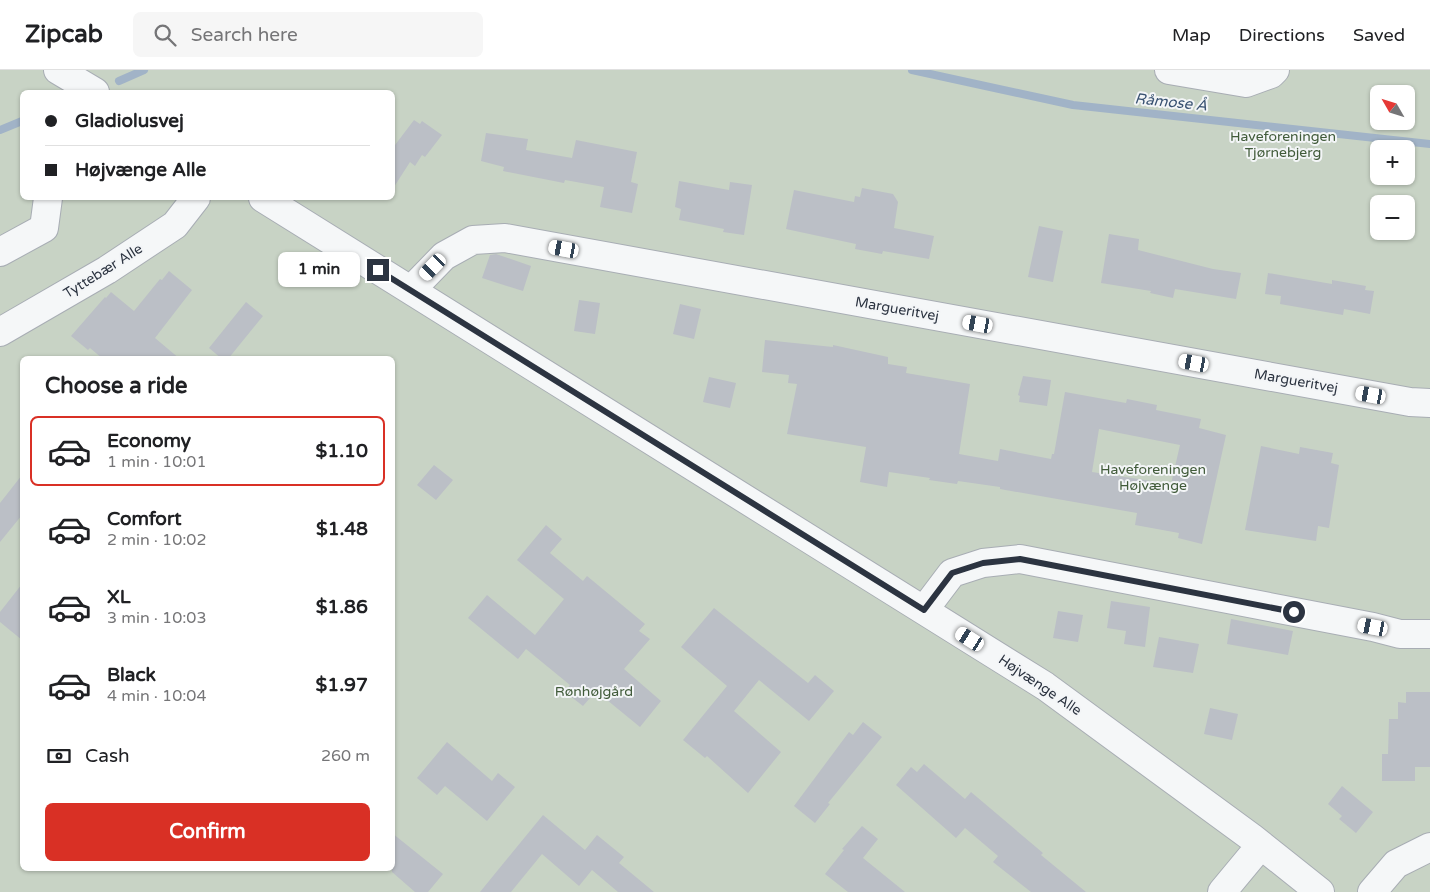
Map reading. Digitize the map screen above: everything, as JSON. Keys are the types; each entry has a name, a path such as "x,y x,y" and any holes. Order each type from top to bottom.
{"street":[{"path":"58,70 92,90"},
{"path":"1169,70 1246,83 1271,74 1275,70"},
{"path":"0,252 44,228 48,200"},
{"name":"Tyttebær Alle","path":"0,332 107,270 175,225 194,200"},
{"name":"Højvænge Alle","path":"266,200 1045,686 1261,845 1320,892"},
{"name":"Margueritvej","path":"412,290 444,256 473,240 505,238 1420,403"},
{"path":"924,610 952,573 983,563 1020,559 1373,627 1400,634 1430,634"},
{"path":"1222,892 1261,845"},
{"path":"1372,892 1396,864 1430,847"}],"green space":[{"path":"0,70 1430,70 1430,892 0,892"}],"building":[{"path":"414,120 420,124 422,121 442,135 425,157 422,155 415,166 410,162 395,185 395,145"},
{"path":"486,133 528,139 526,150 572,158 576,140 637,152 631,182 638,184 632,213 600,207 604,187 565,180 564,183 503,171 504,167 481,161"},
{"path":"679,181 729,190 730,182 752,185 744,235 723,232 724,229 679,220 681,209 675,207"},
{"path":"862,188 893,194 898,202 894,228 934,236 929,259 883,251 882,254 855,249 856,244 786,229 794,190 854,202 855,196 860,197"},
{"path":"1039,226 1063,231 1053,282 1028,277"},
{"path":"1109,234 1139,239 1138,250 1213,269 1241,273 1236,299 1175,289 1173,298 1150,293 1151,291 1101,283"},
{"path":"496,254 531,266 523,291 482,278 490,255"},
{"path":"169,271 192,290 155,338 176,356 99,356 90,348 88,350 71,336 111,292 134,311 160,279 162,280"},
{"path":"1268,273 1332,284 1332,280 1366,286 1365,290 1374,291 1370,314 1344,309 1343,315 1280,304 1281,296 1265,294"},
{"path":"579,300 600,303 595,334 574,331"},
{"path":"246,302 263,316 230,356 218,356 209,348"},
{"path":"680,304 701,309 694,339 673,334"},
{"path":"765,340 833,347 833,345 888,357 888,364 907,367 906,373 970,384 959,454 998,461 1000,449 1051,459 1052,454 1054,454 1065,392 1126,403 1127,399 1157,405 1156,410 1201,419 1199,428 1226,435 1202,544 1178,538 1179,533 1135,525 1137,513 1000,489 1000,487 958,481 957,484 889,472 887,487 860,482 866,447 787,434 797,384 788,383 789,375 762,372","holes":["1099,429 1180,445 1171,484 1092,472"]},
{"path":"1023,376 1051,380 1047,406 1019,402 1020,396 1018,395"},
{"path":"709,377 736,383 730,408 703,402"},
{"path":"1261,446 1299,454 1300,447 1333,453 1331,463 1339,465 1329,528 1318,526 1316,541 1245,530"},
{"path":"434,465 453,480 436,500 417,485"},
{"path":"20,478 20,517 0,542 0,503"},
{"path":"546,525 562,539 550,553 583,581 587,576 645,624 639,631 650,639 624,669 661,701 640,727 596,691 583,706 565,692 570,685 526,649 518,659 468,618 487,595 535,635 564,599 517,560"},
{"path":"20,587 20,638 0,622 0,612"},
{"path":"1111,601 1150,607 1145,647 1124,644 1126,631 1107,628"},
{"path":"714,608 808,683 815,675 834,691 809,721 759,680 734,711 781,752 748,793 707,756 705,758 683,740 727,686 681,647"},
{"path":"1058,611 1083,615 1078,642 1053,638"},
{"path":"1231,619 1293,631 1288,655 1227,644"},
{"path":"1159,637 1199,644 1193,673 1153,667"},
{"path":"1406,692 1430,692 1430,767 1415,767 1415,781 1382,781 1382,754 1388,754 1389,719 1398,719 1398,702 1406,703"},
{"path":"1210,708 1238,714 1232,740 1204,734"},
{"path":"863,722 882,737 828,803 830,804 815,823 794,806 849,732 853,735"},
{"path":"447,742 492,781 498,773 515,787 487,821 445,786 437,795 417,778"},
{"path":"924,764 965,799 971,792 1043,853 1041,855 1086,892 1031,892 993,862 998,856 965,828 956,838 896,785 911,767 917,772"},
{"path":"1342,786 1373,812 1356,833 1339,819 1342,816 1328,804"},
{"path":"543,815 585,850 597,835 624,857 619,863 654,892 618,892 592,870 579,886 542,854 511,892 480,892"},
{"path":"862,826 878,839 863,858 905,892 848,892 825,874 844,850 842,849"},
{"path":"395,835 443,874 428,892 415,892 392,872 395,871"}],"waterway":[{"name":"Råmose Å","path":"119,81 144,70"},
{"name":"Råmose Å","path":"912,70 1073,105 1430,144"},
{"name":"Råmose Å","path":"0,130 20,122"}],"route":[{"path":"378,270 924,610 952,573 983,563 1020,559 1294,612"}],"park label":[{"name":"Haveforeningen Tjørnebjerg","path":"1283,144"},
{"name":"Haveforeningen Højvænge","path":"1153,478"},
{"name":"Rønhøjgård","path":"594,691"}]}
